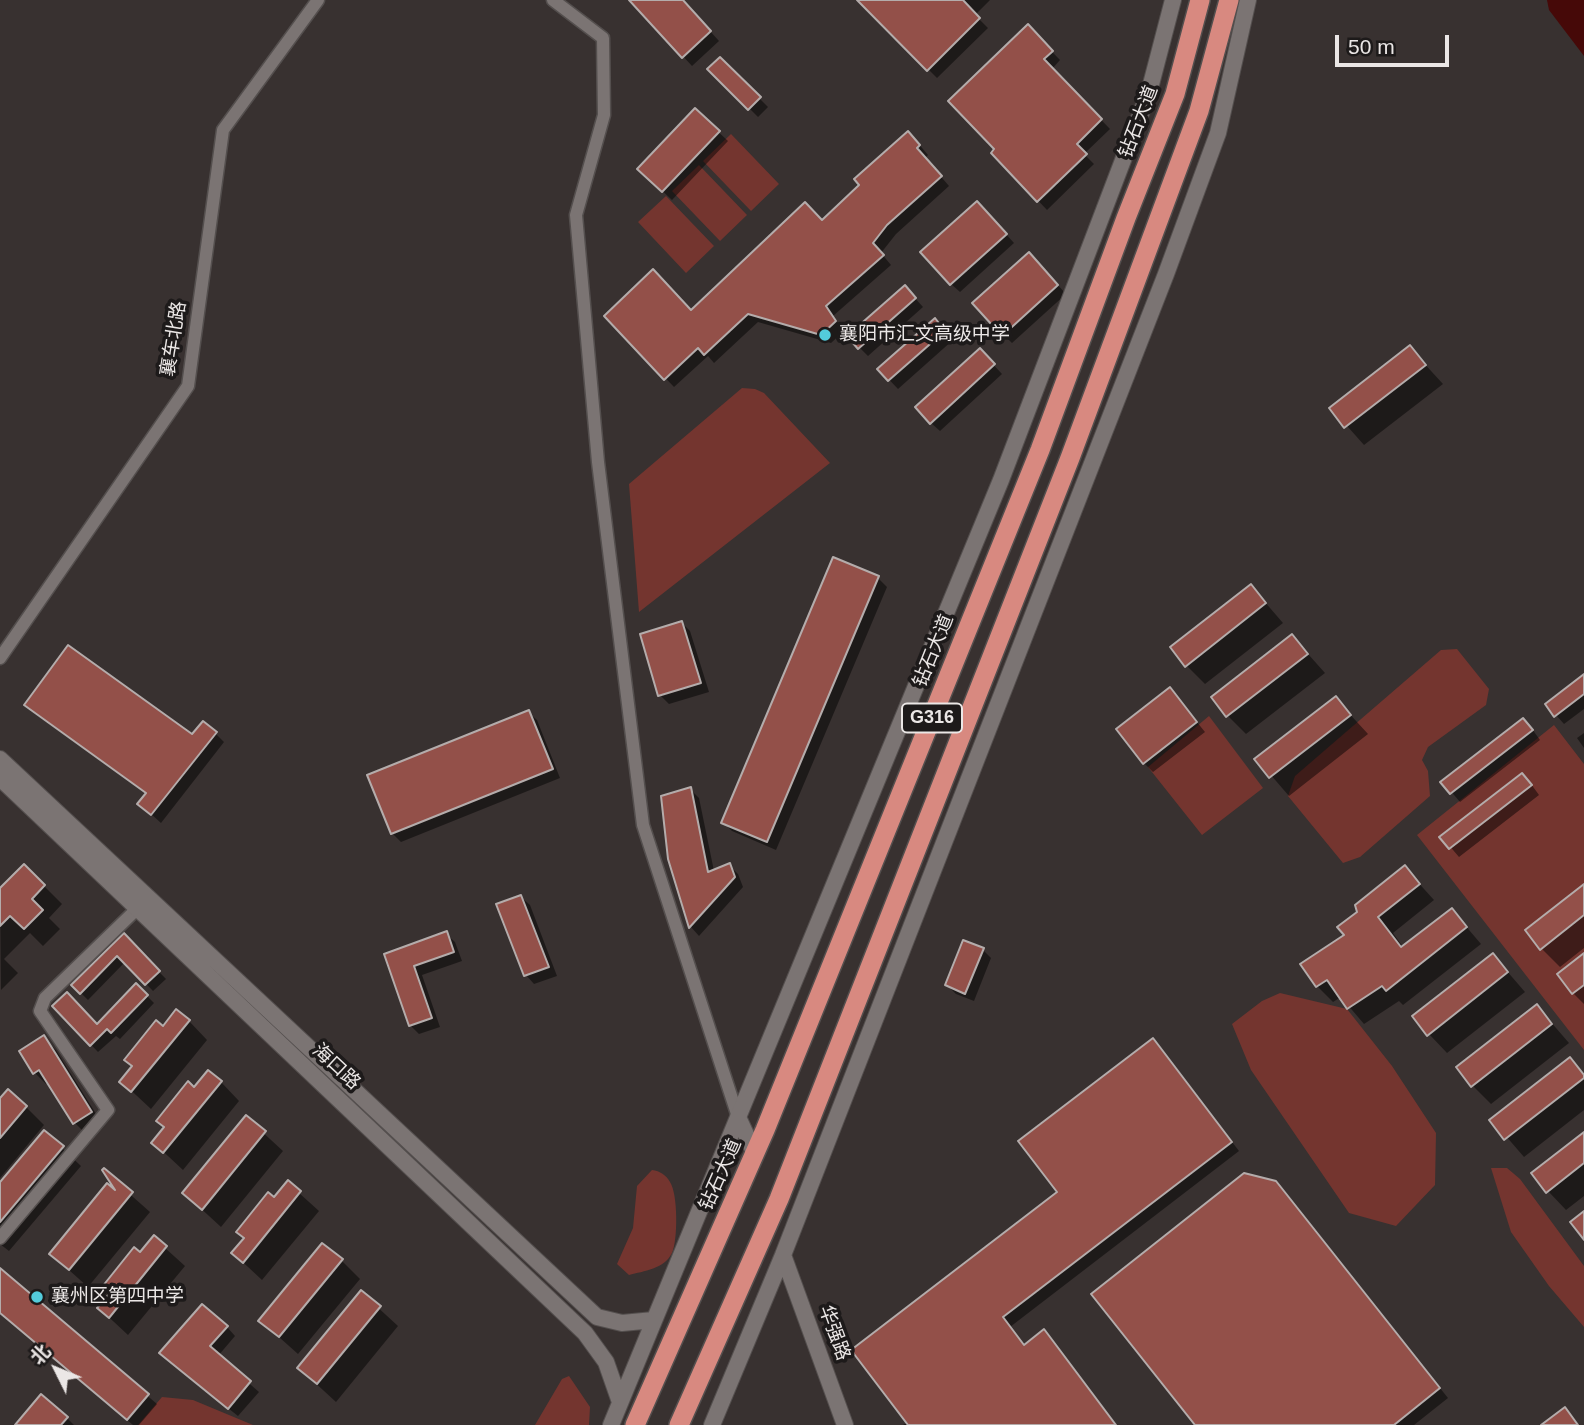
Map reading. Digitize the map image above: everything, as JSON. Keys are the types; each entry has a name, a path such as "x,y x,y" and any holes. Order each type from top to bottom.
{"highway":[{"name":"钻石大道","path":"635,1425 755,1154 1040,450 1175,94 1200,0"},
{"name":"G316","path":"679,1425 779,1199 1070,458 1199,111 1229,0"}],"street":[{"name":"襄车北路","path":"0,658 188,386 223,130 318,0"},
{"path":"553,0 603,38 604,115 576,215 598,461 643,825 738,1117 755,1154"},
{"path":"611,1425 1001,480 1149,92 1173,0"},
{"path":"712,1425 783,1255 1175,248 1218,133 1248,0"},
{"name":"海口路","path":"0,759 585,1333 606,1362 620,1402"},
{"name":"海口路","path":"0,778 144,903 597,1317 622,1323 654,1320"},
{"path":"0,1238 108,1110 40,1012 45,998 144,903"},
{"path":"759,1245 783,1255"},
{"name":"华强路","path":"783,1255 845,1425"}],"shaded area":[{"path":"1547,0 1584,0 1584,56 1549,10"},
{"path":"731,134 779,184 751,211 703,161"},
{"path":"699,165 747,215 720,241 672,191"},
{"path":"666,196 714,246 686,273 638,222"},
{"path":"742,388 764,393 830,463 639,612 629,484"},
{"path":"1457,649 1489,689 1486,705 1428,747 1422,760 1428,771 1430,796 1360,857 1343,863 1288,796 1295,776 1441,650"},
{"path":"1209,716 1263,788 1202,835 1148,767"},
{"path":"1554,725 1584,764 1584,1050 1417,835"},
{"path":"1280,993 1347,1009 1392,1066 1436,1133 1435,1185 1396,1226 1349,1213 1251,1070 1232,1024 1262,1001"},
{"path":"1491,1168 1507,1168 1520,1179 1584,1266 1584,1327 1549,1286 1511,1232"},
{"path":"652,1170 665,1175 673,1188 676,1217 674,1247 664,1263 629,1275 617,1264 633,1228 637,1186"},
{"path":"569,1376 590,1407 589,1425 535,1425 562,1379"},
{"path":"162,1397 193,1400 253,1425 138,1425"}],"building":[{"path":"629,0 683,0 711,31 682,58"},
{"path":"857,0 963,0 980,18 927,71"},
{"path":"1028,24 1053,51 1044,59 1102,119 1077,144 1087,154 1037,202 991,153 994,149 948,101"},
{"path":"720,57 761,97 748,110 707,69"},
{"path":"695,108 720,131 662,192 637,169"},
{"path":"908,131 920,145 917,148 942,176 887,225 873,243 884,255 826,306 836,321 821,335 748,314 704,355 698,348 664,380 604,316 653,269 691,310 805,202 822,220 859,185 854,179"},
{"path":"977,201 1007,234 950,285 920,252"},
{"path":"1029,252 1058,285 1002,336 972,303"},
{"path":"905,285 916,298 858,349 847,336"},
{"path":"935,318 945,331 888,381 877,369"},
{"path":"1410,345 1426,365 1344,428 1329,408"},
{"path":"980,348 995,364 930,424 915,407"},
{"path":"833,557 879,576 767,842 721,823"},
{"path":"1251,584 1266,603 1185,667 1170,647"},
{"path":"682,621 701,683 658,696 640,634"},
{"path":"1292,634 1308,654 1226,717 1211,697"},
{"path":"68,645 192,734 203,721 217,732 151,815 137,804 146,793 24,705"},
{"path":"1584,674 1584,694 1554,717 1545,704"},
{"path":"1170,687 1197,722 1143,764 1116,729"},
{"path":"1336,696 1351,715 1269,778 1254,759"},
{"path":"529,710 553,769 391,834 367,775"},
{"path":"1523,718 1533,730 1450,794 1440,782"},
{"path":"1522,773 1532,785 1449,849 1439,837"},
{"path":"691,787 708,872 730,863 735,877 689,928 668,859 661,796"},
{"path":"24,864 45,885 32,899 43,910 24,929 10,916 0,926 0,888"},
{"path":"1405,865 1420,884 1378,917 1401,947 1452,908 1467,927 1386,991 1382,986 1347,1009 1327,980 1316,987 1300,964 1344,935 1337,927 1357,912 1355,905"},
{"path":"1584,884 1584,915 1540,950 1525,930"},
{"path":"521,895 549,967 524,976 496,904"},
{"path":"447,931 454,952 414,966 432,1018 409,1026 384,954"},
{"path":"124,933 160,971 145,985 117,956 80,994 71,985"},
{"path":"963,940 984,948 965,994 945,985"},
{"path":"1493,953 1508,972 1427,1036 1412,1016"},
{"path":"1584,953 1584,985 1572,994 1557,974"},
{"path":"136,983 148,995 111,1033 107,1029 90,1046 52,1006 67,992 97,1024"},
{"path":"1537,1004 1552,1024 1471,1087 1456,1067"},
{"path":"176,1009 190,1020 131,1092 119,1082 132,1066 124,1060 156,1020 163,1026"},
{"path":"44,1035 92,1112 73,1124 39,1070 33,1074 19,1051"},
{"path":"1153,1038 1232,1142 1003,1317 1024,1345 1044,1329 1116,1425 908,1425 851,1350 1057,1192 1018,1141"},
{"path":"1570,1057 1584,1078 1504,1140 1489,1120"},
{"path":"208,1070 222,1081 163,1153 151,1143 164,1127 156,1121 188,1081 194,1087"},
{"path":"8,1089 27,1106 0,1138 0,1098"},
{"path":"246,1115 266,1131 202,1210 182,1193"},
{"path":"44,1130 64,1146 0,1222 0,1182"},
{"path":"1584,1132 1584,1163 1546,1193 1531,1173"},
{"path":"104,1168 133,1192 69,1270 49,1254 107,1183 115,1190 102,1170"},
{"path":"1244,1173 1276,1181 1440,1388 1394,1425 1195,1425 1091,1294"},
{"path":"288,1180 301,1191 243,1263 231,1253 244,1238 236,1232 268,1192 274,1197"},
{"path":"1584,1211 1584,1240 1570,1222"},
{"path":"154,1235 167,1246 109,1318 97,1308 110,1293 102,1287 134,1247 140,1252"},
{"path":"322,1243 343,1259 279,1337 258,1321"},
{"path":"0,1268 149,1394 127,1420 0,1313"},
{"path":"361,1290 381,1306 317,1384 297,1368"},
{"path":"202,1304 228,1326 210,1346 251,1381 228,1409 159,1353"},
{"path":"41,1394 68,1417 61,1425 15,1425"},
{"path":"1565,1407 1578,1425 1541,1425"}],"place":[{"name":"襄阳市汇文高级中学","path":"825,335"},
{"name":"襄州区第四中学","path":"37,1297"}]}
